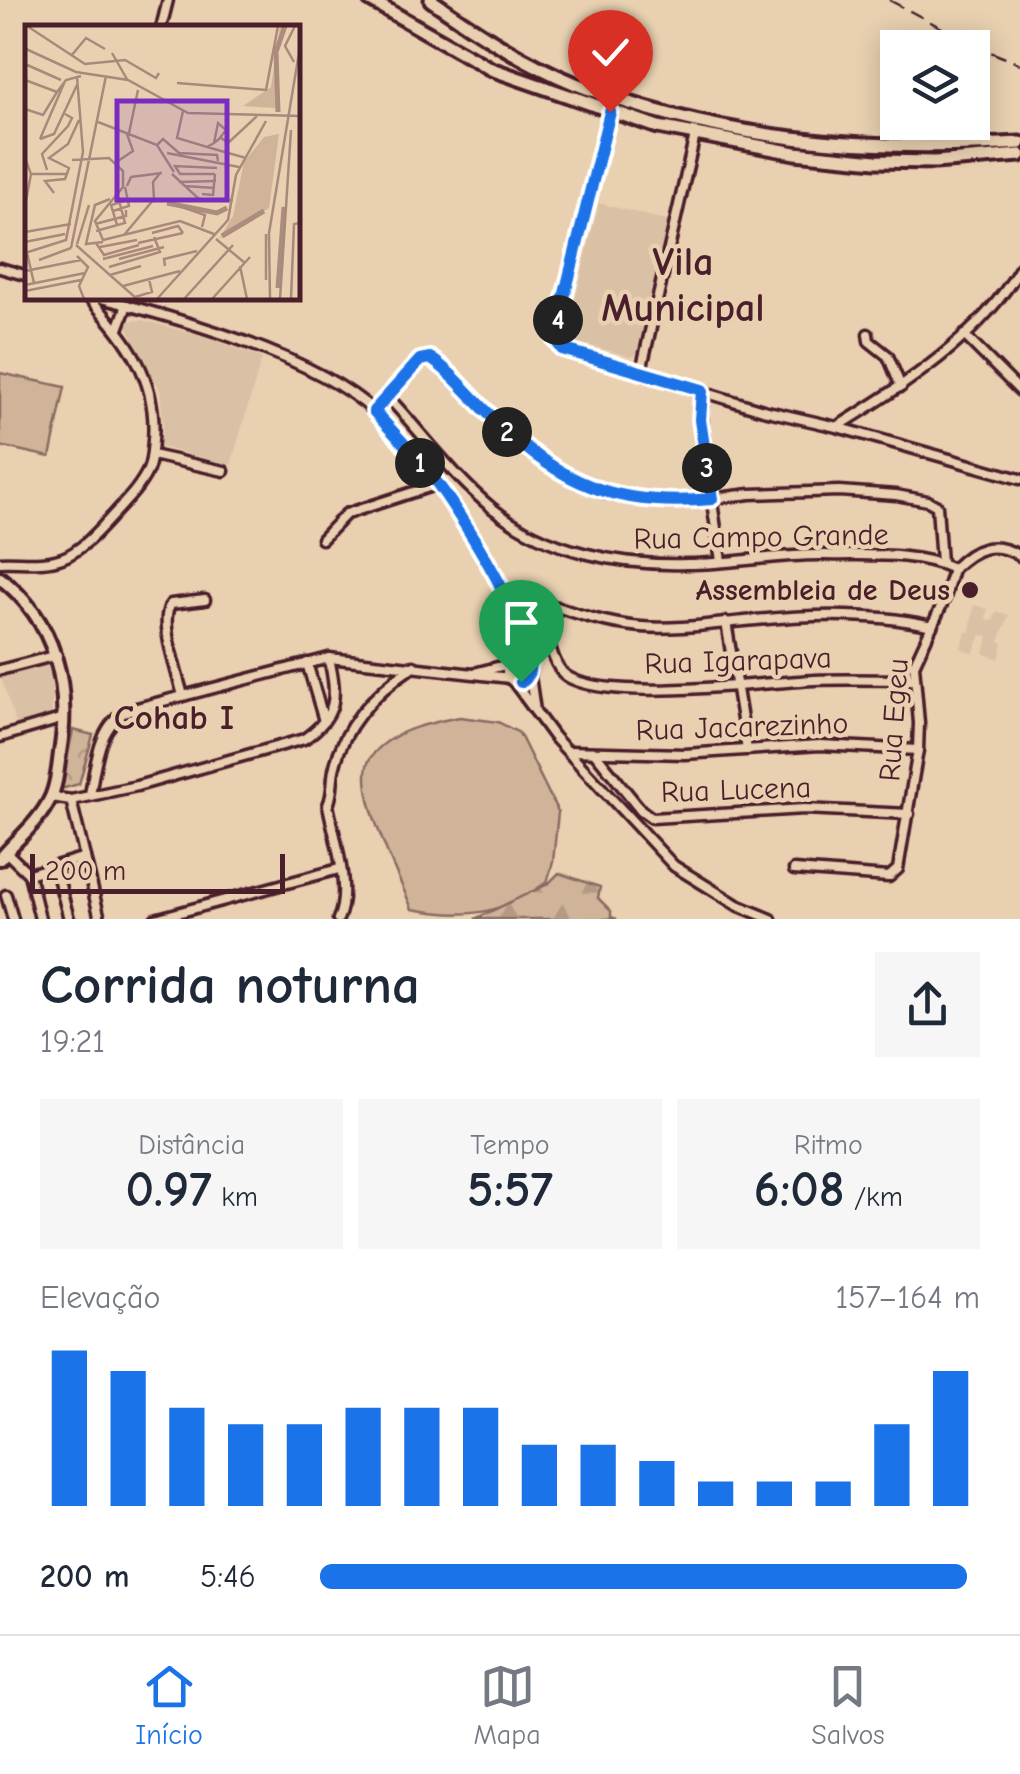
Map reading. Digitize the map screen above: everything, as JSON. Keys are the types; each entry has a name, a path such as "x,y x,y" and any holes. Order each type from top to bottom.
{"main road":[{"path":"370,0 490,69 610,112 695,135 795,153 876,162 1020,156"},
{"path":"431,0 527,61 662,113 752,134 906,148 1020,142"}],"street":[{"path":"162,25 168,0"},
{"path":"380,0 407,20"},
{"path":"613,97 555,332 562,349 1020,479"},
{"path":"641,372 695,135"},
{"path":"0,268 25,275"},
{"path":"833,427 902,387 964,335 998,300 1020,268"},
{"path":"0,562 55,560 78,548 140,485 152,455 153,410 138,357 91,300"},
{"path":"111,300 281,358 330,382 374,411 438,484 483,554 522,632 530,664 535,716"},
{"path":"118,329 126,305"},
{"path":"868,334 869,341 888,356 902,387"},
{"path":"964,335 1020,391"},
{"path":"374,411 420,360 433,359 531,454 578,483 631,500 839,492 928,501 937,506 941,563"},
{"path":"702,390 700,420 721,561"},
{"name":"Rua Campo Grande","path":"388,397 491,507 526,530 588,555 659,564 813,555 913,558 952,569"},
{"path":"152,455 224,472"},
{"path":"322,539 346,514 438,484"},
{"path":"952,569 970,552 983,548 999,547 1020,556"},
{"name":"Rua Egeu","path":"794,870 892,876 901,862 920,723 914,680 916,657 945,598 952,569"},
{"path":"0,578 42,626 64,684 64,718 51,797 3,855 29,874 40,919"},
{"path":"183,696 166,610 170,604 205,600"},
{"name":"Rua Igarapava","path":"726,622 687,628 645,627 596,621 541,604 556,660 565,675 602,685 648,690 818,680 914,680"},
{"path":"747,750 726,622 852,617 932,626"},
{"path":"522,632 507,672 535,716 674,866 737,905 771,919"},
{"path":"0,670 56,655"},
{"path":"90,794 97,756 116,717 129,710 329,658 525,682 530,676"},
{"path":"51,797 71,800 137,786 288,746 310,736 324,721 336,694 329,658"},
{"path":"474,673 512,662 530,664"},
{"path":"307,663 324,721"},
{"path":"338,919 344,902 328,805 338,754 368,702 414,666"},
{"path":"0,738 64,718"},
{"name":"Rua Jacarezinho","path":"567,751 685,754 820,744 918,750"},
{"name":"Rua Lucena","path":"594,752 652,818 820,809 910,814"},
{"path":"71,800 99,919"},
{"path":"29,874 85,857"},
{"path":"56,866 69,919"},
{"path":"155,919 339,869"},
{"path":"6,895 13,919"}],"shaded area":[{"path":"599,203 671,222 641,350 632,357 573,341 567,333"},
{"path":"142,320 210,338 262,358 231,465 160,447 160,390 127,326 128,321"},
{"path":"974,605 988,609 986,619 993,621 996,612 1009,615 999,641 1003,643 999,659 984,654 988,636 981,635 973,654 961,648 966,632 970,632"},
{"path":"46,661 52,676 52,717 17,727 0,675"}],"green space":[{"path":"0,373 65,387 50,457 0,446"},
{"path":"460,717 498,722 519,733 558,812 553,862 547,882 499,908 467,914 412,909 372,809 366,770 371,757 389,740 423,725"},
{"path":"73,730 93,735 79,784 61,789"},
{"path":"559,873 600,887 598,898 611,911 611,917 617,919 475,919 548,884"}],"railway":[{"path":"889,0 978,47 1020,64"}],"place":[{"name":"Assembleia de Deus","path":"970,590"}],"district":[{"name":"Vila Municipal","path":"683,285"},
{"name":"Cohab I","path":"174,717"}],"route":[{"path":"521,682 531,672 525,639 490,566 438,484 374,411 420,360 430,358 531,454 578,483 631,500 712,499 700,420 702,390 562,349 554,338 610,112"}]}
